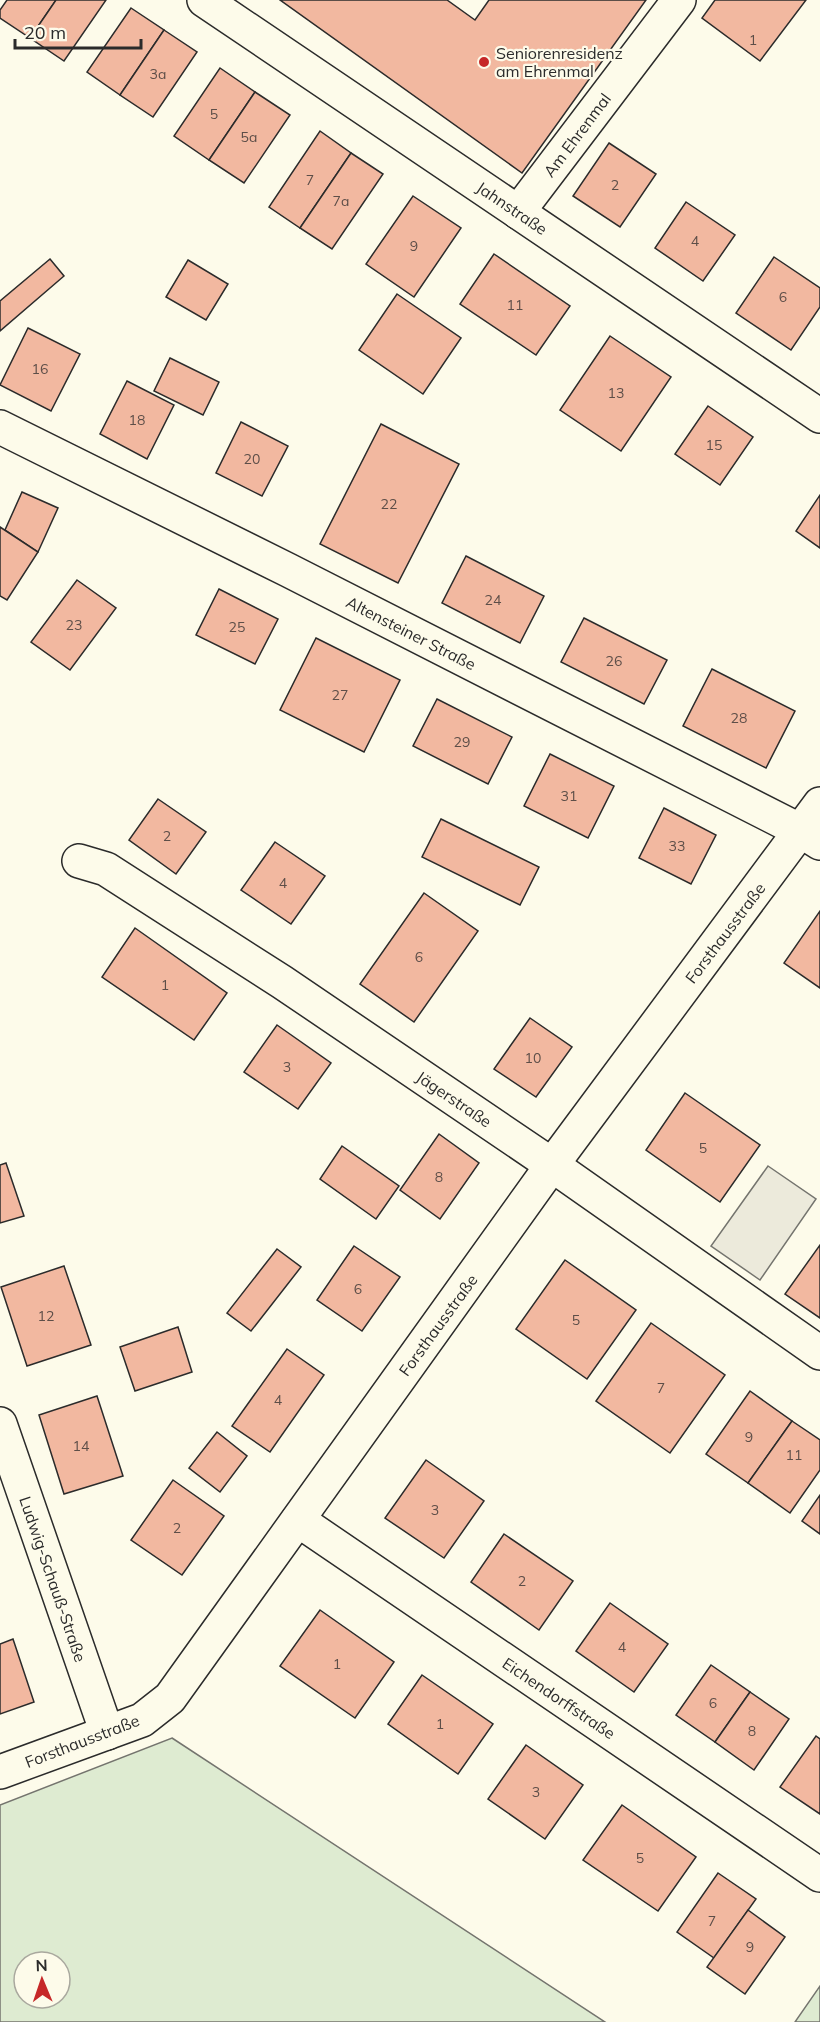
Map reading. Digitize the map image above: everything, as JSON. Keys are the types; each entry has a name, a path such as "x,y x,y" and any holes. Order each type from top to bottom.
{"street":[{"name":"Am Ehrenmal","path":"518,212 680,0"},
{"name":"Jahnstraße","path":"223,5 518,212 820,416"},
{"name":"Altensteiner Straße","path":"0,427 298,575 811,837"},
{"name":"Forsthausstraße","path":"0,1772 142,1719 170,1698 552,1165 811,837 820,804"},
{"name":"Jägerstraße","path":"79,861 106,869 282,982 552,1165 820,1353"},
{"name":"Ludwig-Schauß-Straße","path":"0,1424 107,1733"},
{"name":"Eichendorffstraße","path":"298,1520 820,1875"}],"green space":[{"path":"172,1738 605,2022 0,2022 0,1805"},
{"path":"820,1986 820,2022 795,2022"}],"shaded area":[{"path":"768,1166 816,1199 760,1280 711,1246"}],"building":[{"path":"7,0 56,0 30,38 0,18 0,10"},
{"path":"56,0 106,0 64,61 30,38"},
{"name":"Seniorenresidenz am Ehrenmal","path":"280,0 447,0 475,20 489,0 646,0 522,173"},
{"path":"715,0 806,0 760,61 702,18"},
{"path":"131,8 164,30 120,95 87,72"},
{"path":"164,30 197,52 153,117 120,95"},
{"path":"220,68 255,92 209,160 174,136"},
{"path":"255,92 290,115 244,183 209,160"},
{"path":"320,131 351,153 300,228 269,207"},
{"path":"609,143 656,174 620,227 573,196"},
{"path":"351,153 383,174 332,249 300,228"},
{"path":"413,196 461,228 414,297 366,264"},
{"path":"686,202 735,235 703,281 655,248"},
{"path":"494,254 570,306 536,355 460,304"},
{"path":"774,257 820,288 820,307 791,350 736,313"},
{"path":"50,259 64,276 0,331 0,301"},
{"path":"188,260 228,284 206,320 166,297"},
{"path":"397,294 461,338 423,394 359,350"},
{"path":"28,328 80,354 51,411 0,385"},
{"path":"610,336 671,377 621,451 560,410"},
{"path":"170,358 219,382 203,415 154,391"},
{"path":"127,381 174,405 147,459 100,434"},
{"path":"708,406 753,437 720,485 675,454"},
{"path":"241,422 288,446 262,496 216,473"},
{"path":"381,424 459,464 398,583 320,544"},
{"path":"22,492 58,508 38,552 5,530"},
{"path":"820,495 820,548 796,531"},
{"path":"0,527 38,552 7,600 0,596"},
{"path":"466,556 544,596 520,643 442,603"},
{"path":"77,580 116,608 70,670 31,642"},
{"path":"219,589 278,619 255,664 196,635"},
{"path":"584,618 667,660 644,704 561,662"},
{"path":"316,638 400,680 364,752 280,710"},
{"path":"712,669 795,711 766,768 683,726"},
{"path":"437,699 512,737 488,784 413,746"},
{"path":"550,754 614,786 588,838 524,806"},
{"path":"158,799 206,832 176,874 129,840"},
{"path":"664,808 716,835 691,884 639,858"},
{"path":"441,819 539,867 520,905 422,857"},
{"path":"275,842 325,876 291,924 241,890"},
{"path":"424,893 478,931 414,1022 360,984"},
{"path":"820,911 820,988 784,963"},
{"path":"135,928 227,993 194,1040 102,977"},
{"path":"530,1018 572,1047 536,1097 494,1069"},
{"path":"277,1025 331,1063 298,1109 244,1072"},
{"path":"685,1093 760,1145 720,1202 646,1150"},
{"path":"439,1134 479,1163 440,1219 400,1190"},
{"path":"342,1146 399,1186 376,1219 320,1179"},
{"path":"6,1163 24,1216 0,1223 0,1165"},
{"path":"820,1245 820,1318 785,1294"},
{"path":"354,1246 400,1277 362,1331 317,1300"},
{"path":"277,1249 301,1267 251,1331 227,1313"},
{"path":"565,1260 636,1310 587,1379 516,1329"},
{"path":"64,1266 91,1345 27,1366 1,1287"},
{"path":"651,1323 725,1375 670,1453 596,1401"},
{"path":"178,1327 192,1372 135,1391 120,1347"},
{"path":"287,1349 324,1375 270,1452 232,1426"},
{"path":"750,1391 792,1421 748,1483 706,1454"},
{"path":"97,1396 123,1476 64,1494 39,1415"},
{"path":"792,1421 820,1440 820,1470 790,1513 748,1483"},
{"path":"217,1432 247,1456 220,1492 189,1468"},
{"path":"426,1460 484,1501 444,1558 385,1518"},
{"path":"173,1480 224,1516 182,1575 131,1540"},
{"path":"820,1495 820,1534 802,1521"},
{"path":"504,1534 573,1581 539,1630 471,1582"},
{"path":"610,1603 668,1644 634,1692 576,1651"},
{"path":"320,1610 394,1662 355,1718 280,1666"},
{"path":"13,1639 34,1702 0,1714 0,1644"},
{"path":"711,1665 750,1692 715,1742 676,1715"},
{"path":"422,1675 493,1724 458,1774 388,1724"},
{"path":"750,1692 789,1719 754,1770 715,1742"},
{"path":"816,1736 820,1739 820,1814 780,1787"},
{"path":"526,1745 583,1785 545,1839 488,1799"},
{"path":"622,1805 696,1857 658,1911 583,1860"},
{"path":"718,1873 756,1899 714,1958 677,1932"},
{"path":"748,1910 785,1937 745,1994 707,1967"}],"place":[{"name":"Seniorenresidenz am Ehrenmal","path":"484,62"}]}
